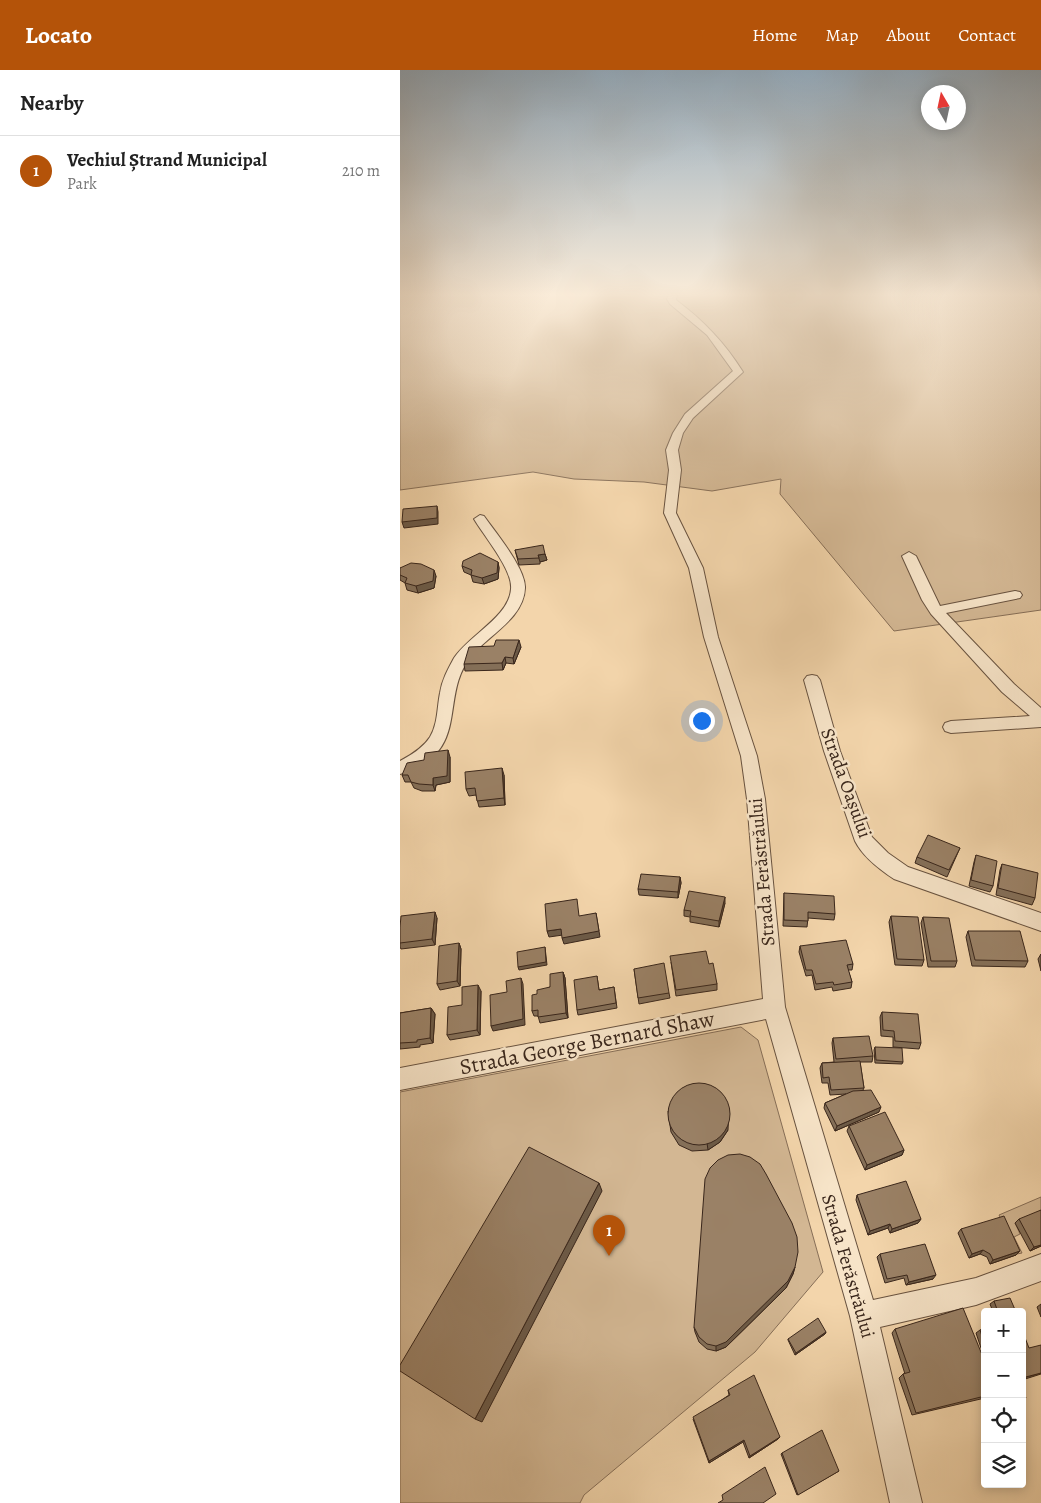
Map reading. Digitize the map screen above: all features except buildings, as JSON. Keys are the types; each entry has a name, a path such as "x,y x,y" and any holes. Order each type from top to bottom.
{"street":[{"name":"Strada Ferăstrăului","path":"732,361 738,372 689,416 678,433 672,450 675,470 670,513 696,568 711,637 749,756 756,799 774,1007 864,1316 906,1503"},
{"path":"400,768 434,746 440,735 449,684 466,651 502,619 513,606 518,594 517,576 480,519"},
{"path":"909,556 929,600 936,610 1008,688 1041,719"},
{"path":"936,610 1015,594"},
{"name":"Strada Oașului","path":"812,680 832,751 864,841 874,852 901,873 1041,922"},
{"path":"951,727 1041,719"},
{"name":"Strada George Bernard Shaw","path":"400,1079 774,1007"},
{"path":"864,1316 954,1297 1015,1279 1041,1267"}],"shaded area":[{"path":"400,361 1041,361 1041,610 894,631 780,494 781,479 712,491 644,482 574,479 533,472 400,490"},
{"path":"741,1027 758,1040 823,1272 755,1352 584,1495 580,1503 400,1503 400,1092"},
{"path":"1041,1197 1041,1211 1015,1223 1020,1234 1014,1237 1022,1253 1017,1254 999,1215"}],"place":[{"name":"Vechiul Ștrand Municipal","path":"609,1256"}]}
